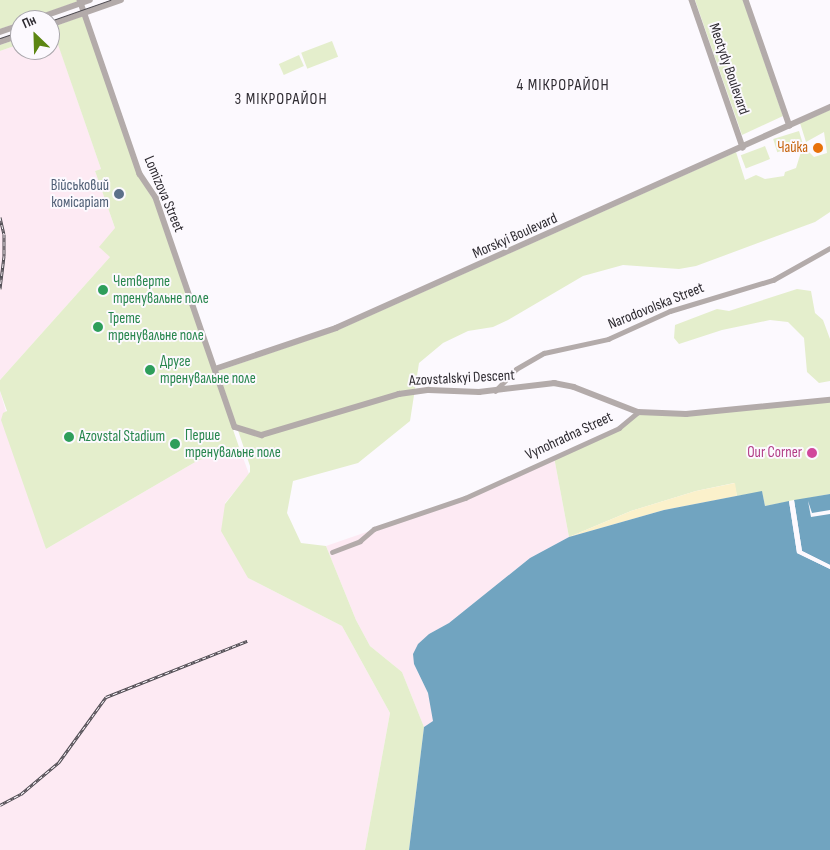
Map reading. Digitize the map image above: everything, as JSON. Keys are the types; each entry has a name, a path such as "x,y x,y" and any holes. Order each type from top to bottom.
{"street":[{"path":"60,10 90,0"},
{"path":"60,21 121,0"},
{"name":"Meotydy Boulevard","path":"692,0 743,147"},
{"path":"746,0 790,126"},
{"name":"Lomizova Street","path":"81,2 140,174 156,198 235,427"},
{"name":"Morskyi Boulevard","path":"215,369 336,328 830,108"},
{"name":"Narodovolska Street","path":"495,391 516,369 544,353 608,339 670,311 773,280 830,248"},
{"name":"Azovstalskyi Descent","path":"235,427 254,435 262,435 399,394 430,390 467,393 554,383 565,384 638,412"},
{"path":"638,412 686,414 830,400"},
{"name":"Vynohradna Street","path":"332,552 360,541 374,529 465,498 619,428 638,412"}],"shaded area":[{"path":"10,48 10,60 60,60 60,49 101,169 95,171 115,228 110,257 0,380 0,51"},
{"path":"0,391 46,549 197,461 239,447 249,474 225,503 248,578 342,626 390,713 365,850 0,850"},
{"path":"554,457 569,537 530,558 449,623 429,634 414,664 428,693 432,708 434,721 424,727 402,672 370,646 356,620 326,546 465,498"}],"green space":[{"path":"0,0 79,1 54,10 10,10 10,25 0,29"},
{"path":"695,0 743,0 783,116 742,135"},
{"path":"83,16 138,175 154,201 239,447 197,461 46,549 1,420 3,413 7,411 0,391 0,380 110,257 99,247 115,228 95,171 101,169 60,50 60,24"},
{"path":"332,41 338,57 307,69 301,53"},
{"path":"10,42 10,48 0,51 0,45"},
{"path":"299,55 304,66 284,75 279,64"},
{"path":"830,110 830,212 815,222 696,266 679,269 623,265 583,276 508,320 493,327 468,331 443,343 419,363 410,421 358,463 293,481 287,513 301,543 326,546 356,620 370,646 402,672 424,727 409,850 365,850 390,713 342,626 248,578 221,531 225,504 250,472 250,466 218,371 338,330 736,152 745,180 756,175 765,179 784,176 785,172 796,168 801,152 806,149 814,157 827,153 824,132 806,142 800,123"},
{"path":"799,131 803,144 777,152 773,139"},
{"path":"765,146 770,159 746,168 741,155"},
{"path":"797,289 811,291 815,313 823,320 830,339 830,381 819,383 807,372 804,338 788,322 770,320 722,330 679,344 674,338 675,325 717,309 729,311"},
{"path":"830,400 830,494 765,506 762,492 737,496 734,483 696,491 631,511 569,537 554,457 619,428 638,412 673,414"}],"sand":[{"path":"735,483 737,496 664,510 569,537 631,511 696,491"}],"water":[{"path":"762,491 765,506 789,501 797,553 830,569 830,850 409,850 424,727 433,721 428,693 414,664 413,654 418,644 429,634 449,623 530,558 569,537 664,510"},
{"path":"830,494 830,510 812,513 808,501 811,517 830,514 830,565 802,551 794,500"}],"pier":[{"path":"794,500 802,551 830,565 830,569 797,553 789,501"}],"tram line":[{"path":"60,18 110,0"},
{"path":"0,38 10,34"}],"railway":[{"path":"0,217 4,234 4,256 0,289"},
{"path":"0,805 21,794 59,762 106,697 247,641"}],"place":[{"name":"Чайка","path":"818,148"},
{"name":"Військовий комісаріат","path":"119,194"},
{"name":"Четверте тренувальне поле","path":"103,290"},
{"name":"Третє тренувальне поле","path":"98,327"},
{"name":"Друге тренувальне поле","path":"150,370"},
{"name":"Azovstal Stadium","path":"69,437"},
{"name":"Перше тренувальне поле","path":"175,444"},
{"name":"Our Corner","path":"812,453"}],"district":[{"name":"4 МІКРОРАЙОН","path":"563,86"},
{"name":"3 МІКРОРАЙОН","path":"281,100"}]}
